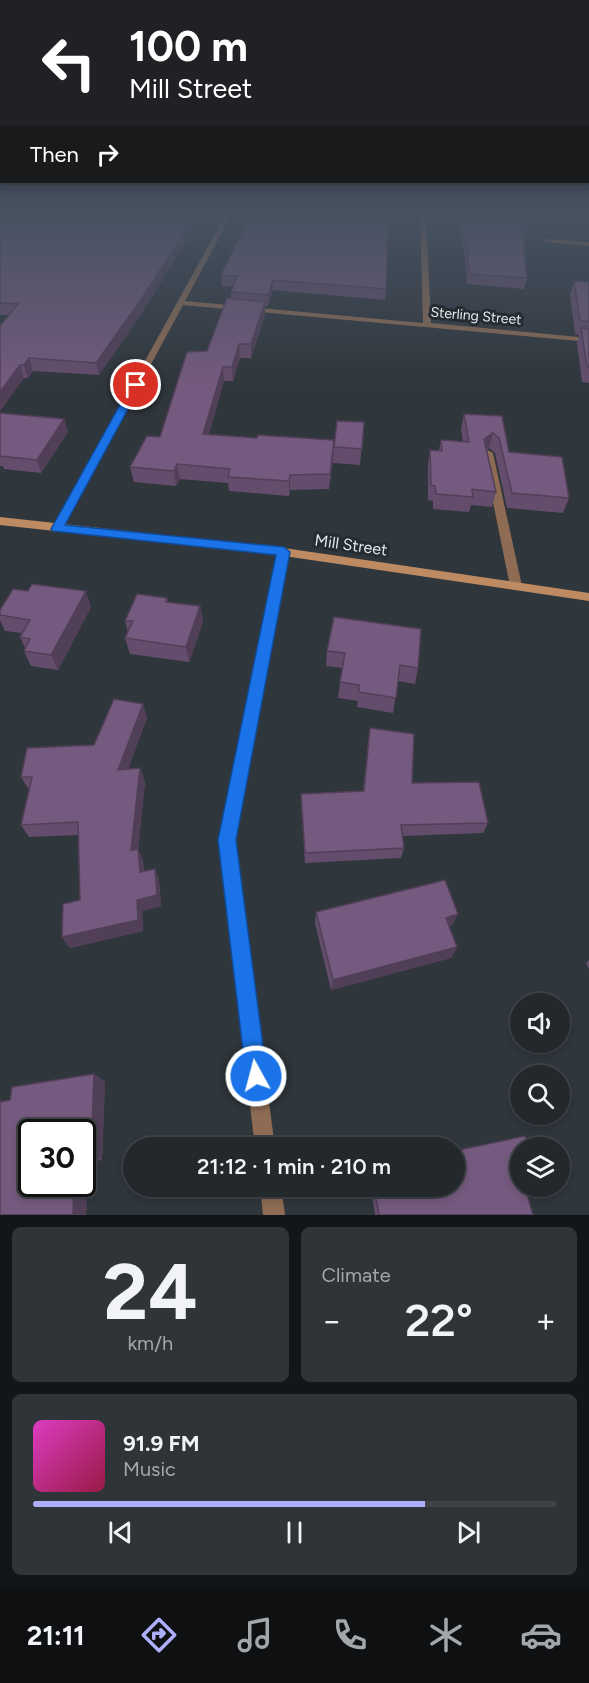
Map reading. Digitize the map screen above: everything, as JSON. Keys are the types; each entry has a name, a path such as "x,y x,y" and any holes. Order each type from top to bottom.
{"street":[{"path":"57,529 197,273"},
{"path":"425,273 427,325"},
{"name":"Sterling Street","path":"181,303 589,340"},
{"path":"488,453 516,586"},
{"name":"Mill Street","path":"0,521 284,552 589,597"},
{"path":"264,1137 227,840 284,552"},
{"path":"272,1197 274,1215"}],"building":[{"path":"0,273 158,273 96,363 29,358 24,365 20,365 0,392 0,326 18,304 0,303"},
{"path":"222,273 386,273 386,289 273,280 268,295 231,292 237,276 221,275"},
{"path":"526,273 527,278 469,274"},
{"path":"574,281 589,282 589,322 580,320"},
{"path":"227,298 265,302 251,344 239,344 232,367 223,367 203,434 334,440 330,474 290,475 289,481 228,477 230,469 177,464 174,471 130,467 147,436 160,437 187,352 207,351"},
{"path":"581,328 589,329 589,367 587,367"},
{"path":"0,413 64,419 37,460 0,456"},
{"path":"464,414 502,416 509,452 562,457 569,498 512,493 499,438 493,433 484,439 496,492 472,489 473,497 436,494 435,486 431,485 430,450 442,451 441,440 469,442"},
{"path":"337,421 364,422 362,449 334,447"},
{"path":"32,584 86,591 51,655 24,651 30,639 20,637 30,620 0,615 0,610 13,589 28,591"},
{"path":"137,594 167,598 166,602 200,606 186,647 125,638 133,621 125,621"},
{"path":"334,617 421,629 418,668 400,665 396,698 359,692 359,685 340,682 345,653 327,651"},
{"path":"114,699 143,704 118,770 140,768 131,850 138,849 140,872 155,869 157,895 137,900 138,920 62,937 63,904 80,900 78,822 21,825 32,777 21,777 27,748 94,745"},
{"path":"370,728 414,734 412,783 479,782 488,823 401,825 404,848 305,853 301,794 364,791"},
{"path":"445,880 458,914 446,918 457,947 333,980 316,912"},
{"path":"94,1074 92,1119 18,1119 18,1197 74,1197 73,1215 0,1215 0,1102 10,1100 12,1087"},
{"path":"510,1139 510,1197 528,1197 533,1215 379,1215 376,1197 465,1197 465,1149"}],"route":[{"path":"136,385 57,529 284,552 227,840 256,1076"}]}
